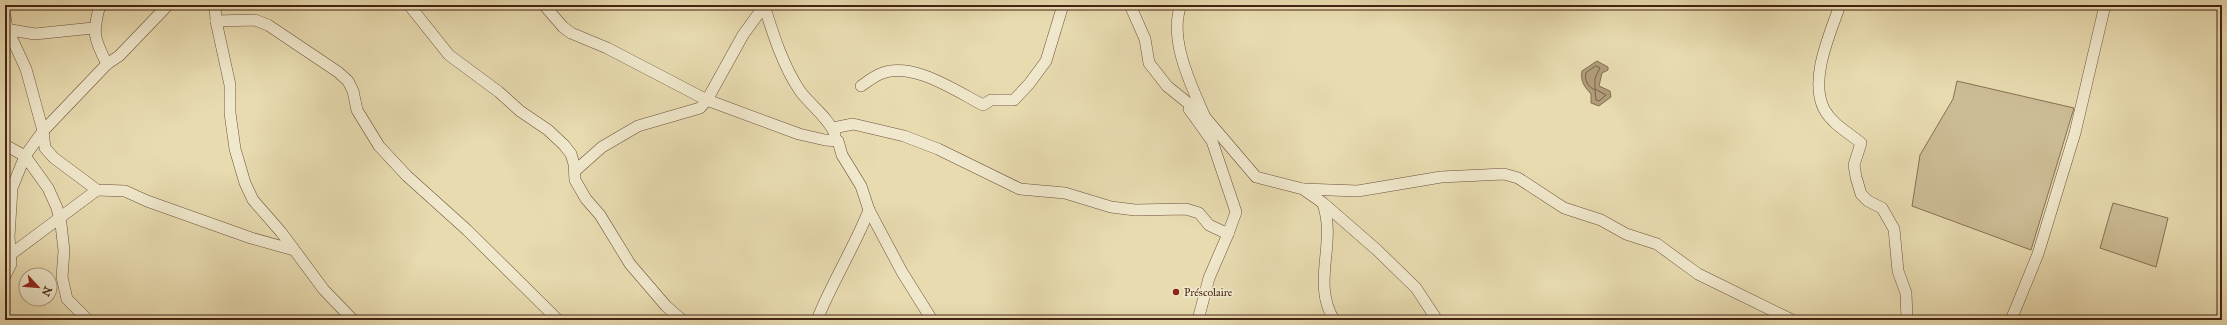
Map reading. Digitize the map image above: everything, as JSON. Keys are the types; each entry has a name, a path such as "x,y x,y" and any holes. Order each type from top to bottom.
{"street":[{"path":"100,5 93,28 97,45 107,64"},
{"path":"5,276 11,264 9,237 12,188 25,156 43,131 107,64 119,56 168,5"},
{"path":"215,5 216,21 230,85 230,113 235,149 245,183 253,200 294,250 324,290 353,320"},
{"path":"409,5 449,55 500,92 520,111 548,130 559,140 571,154 575,171 575,180 580,189 600,215 630,264 666,306 682,320"},
{"path":"544,5 563,27 571,33 607,48 707,100 799,134 825,140 838,141"},
{"path":"575,171 602,147 638,126 700,108 707,100 743,35 764,5"},
{"path":"764,5 774,34 796,84 823,114 833,128 842,155 861,186 869,210 902,272 932,320"},
{"path":"861,86 880,74 907,72 928,75 983,105 991,100 1014,100 1029,84 1046,61 1063,5"},
{"path":"1130,5 1145,39 1149,63 1167,86 1182,100 1204,116 1256,177 1303,190 1358,191 1441,177 1504,174 1518,178 1564,208 1601,220 1626,234 1657,244 1698,274 1792,320"},
{"path":"1181,5 1178,32 1184,68 1204,116"},
{"path":"1840,5 1821,62 1820,91 1824,109 1844,131 1860,142 1854,165 1861,194 1868,201 1882,208 1894,229 1898,271 1906,293 1908,320"},
{"path":"2011,320 2038,254 2075,133 2104,5"},
{"path":"5,16 6,28 26,69 43,131 46,148 54,158 97,190 124,191 147,201 251,238 294,250"},
{"path":"216,21 256,20 268,25 338,72 348,81 353,91 357,110 379,146 407,176 466,230 558,320"},
{"path":"6,28 35,34 93,28"},
{"path":"1182,100 1212,141 1227,181 1236,212 1209,278 1198,320"},
{"path":"833,128 853,124 865,125 904,136 938,149 1020,189 1065,193 1111,208 1141,210 1186,209 1199,213 1209,225 1228,234"},
{"path":"5,145 25,156 48,188 60,219 64,251 62,276 66,299 88,320"},
{"path":"10,255 97,190"},
{"path":"1303,190 1323,203 1416,288 1437,320"},
{"path":"1323,203 1328,218 1329,232 1324,267 1324,287 1327,305 1334,320"},
{"path":"817,320 824,301 859,235 869,210"}],"shaded area":[{"path":"1957,81 2074,108 2031,250 1912,206 1920,155 1953,99"},
{"path":"2113,203 2168,218 2156,267 2100,248"}],"water":[{"path":"1597,61 1608,67 1608,70 1602,73 1599,86 1610,91 1611,97 1599,106 1591,103 1591,94 1582,78 1582,71"}],"place":[{"name":"Préscolaire","path":"1176,292"}]}
